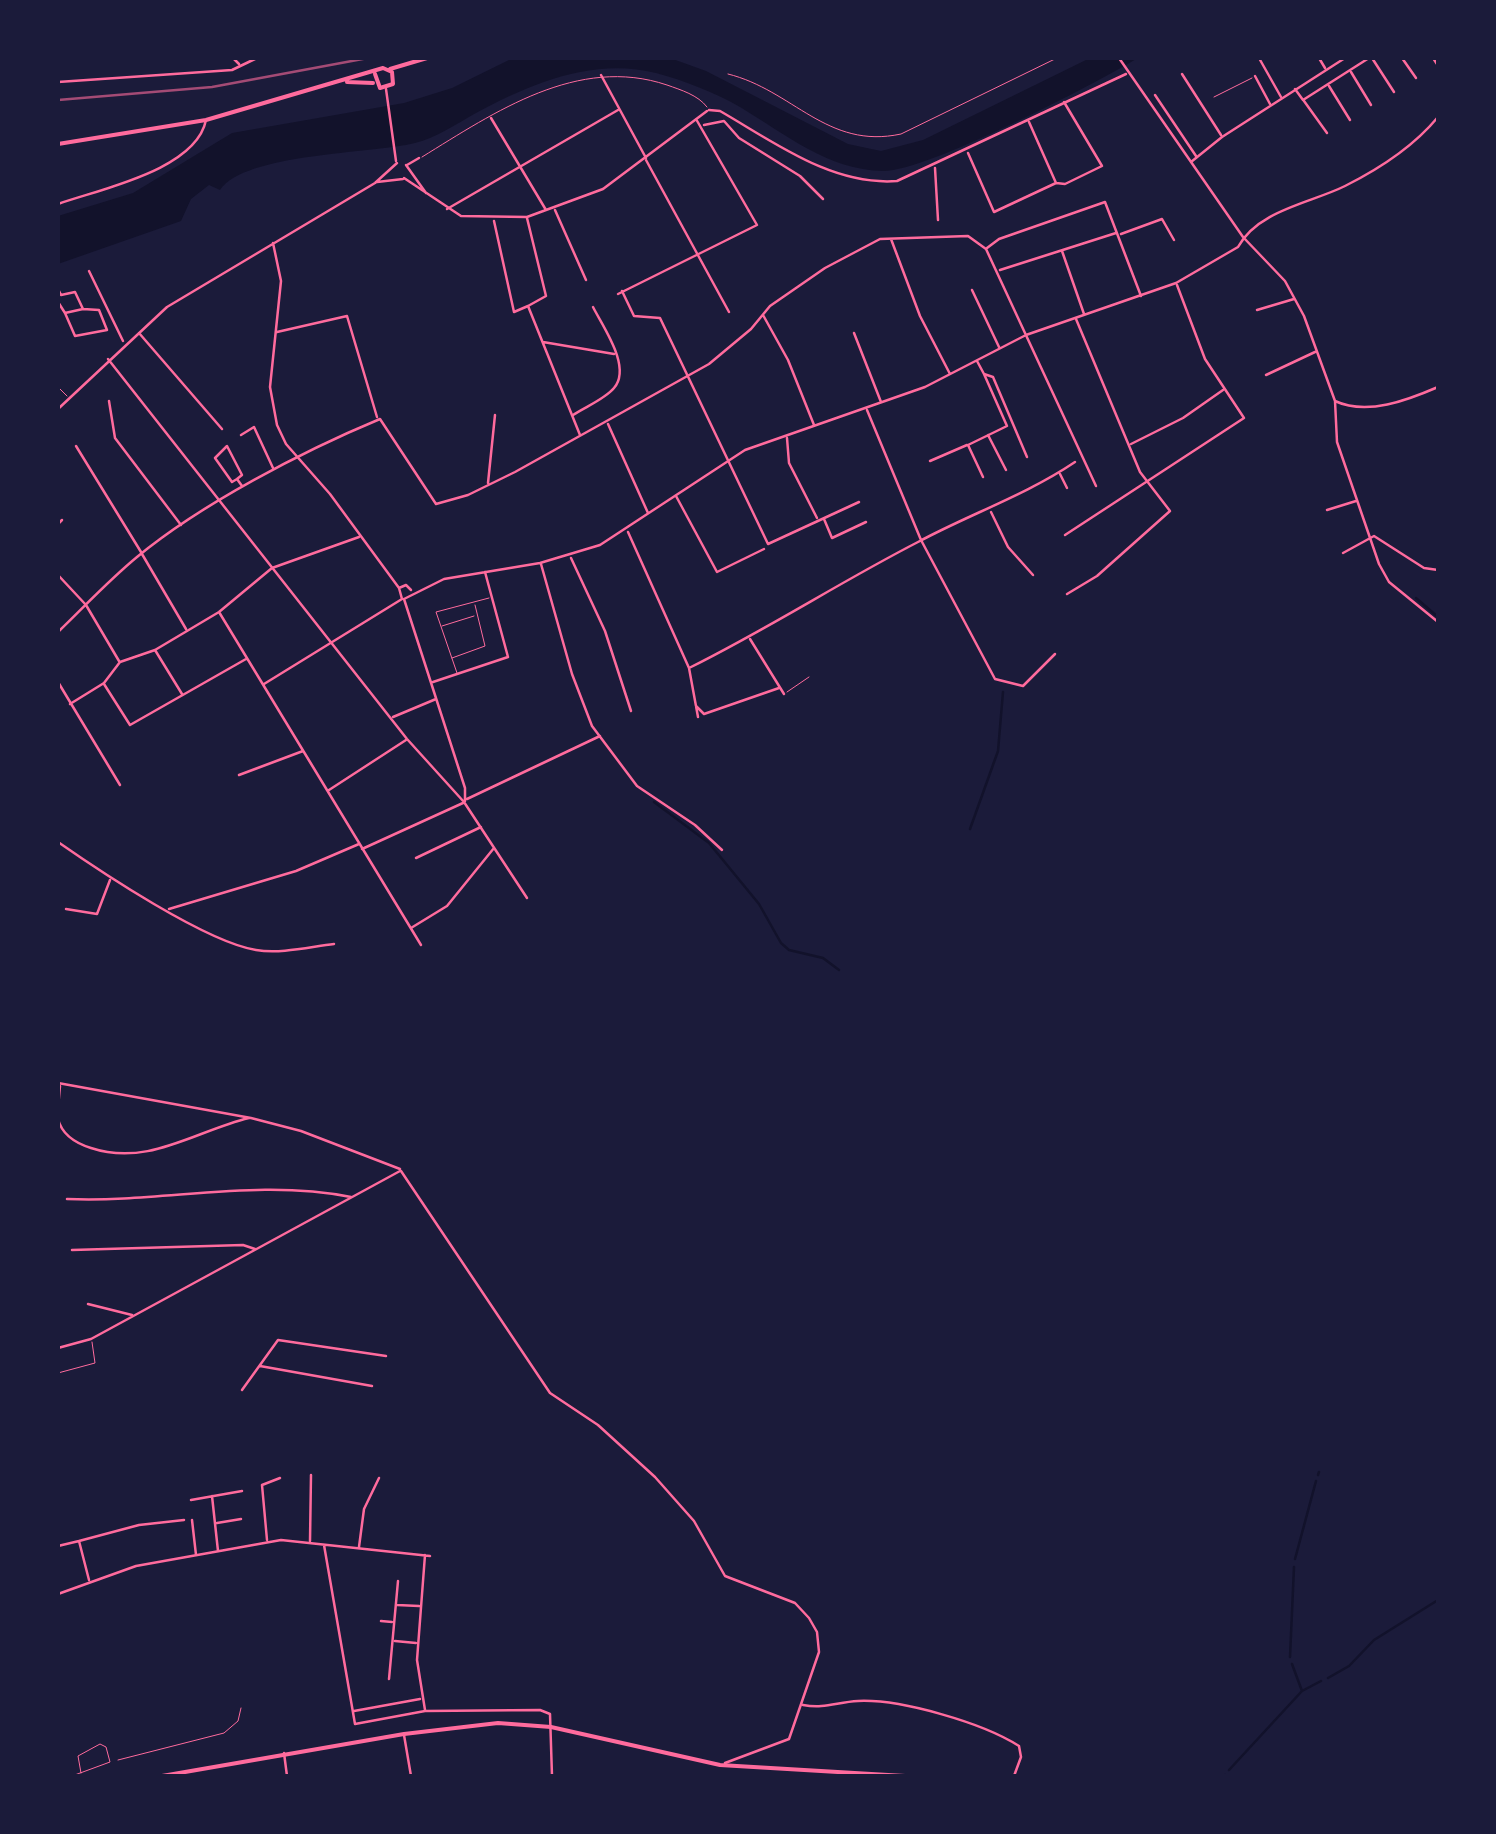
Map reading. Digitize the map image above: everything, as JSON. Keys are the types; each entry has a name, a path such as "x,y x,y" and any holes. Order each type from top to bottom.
{"main road":[{"path":"58,144 206,120 426,58"},
{"path":"338,83 375,83 386,88 406,64"},
{"path":"390,69 395,78"},
{"path":"375,74 375,83"},
{"path":"162,1776 404,1734 498,1723 551,1728 720,1765 905,1776"}],"street":[{"path":"233,58 240,65"},
{"path":"58,82 232,70 257,58"},
{"path":"1119,58 1244,238 1272,265 1295,299 1335,401 1336,442 1389,582 1438,622"},
{"path":"1259,58 1282,98"},
{"path":"1319,58 1326,69"},
{"path":"1190,163 1222,137 1346,58"},
{"path":"1303,100 1370,58 1394,92"},
{"path":"1402,58 1416,78"},
{"path":"1433,58 1437,64"},
{"path":"1350,70 1371,105"},
{"path":"375,182 404,178 446,210 493,219 527,217 555,210 603,189 708,109 720,111 820,167 865,181 897,181 967,152 1128,74"},
{"path":"1182,74 1222,137"},
{"path":"600,75 729,312"},
{"path":"1256,76 1271,105"},
{"path":"1328,85 1350,120"},
{"path":"58,409 170,306 375,182 390,168 396,161 386,88"},
{"path":"1296,89 1327,134"},
{"path":"1155,95 1197,157"},
{"path":"967,152 994,212 1102,166 1064,102"},
{"path":"446,210 618,110"},
{"path":"263,684 412,592 444,578 571,556 628,530 728,458 881,404 950,375 1026,334 1176,283 1238,246 1278,214 1346,186 1412,144 1438,117"},
{"path":"492,118 547,212"},
{"path":"696,119 756,225 620,292 634,316 660,318 768,544 859,502"},
{"path":"58,204 168,166 200,136 206,120"},
{"path":"702,126 724,121 738,138 800,176 823,199"},
{"path":"1029,121 1056,183"},
{"path":"404,178 407,168 419,158"},
{"path":"396,161 407,168 430,198"},
{"path":"935,166 938,220"},
{"path":"390,168 394,178"},
{"path":"986,249 998,239 1105,202 1141,296"},
{"path":"555,210 586,280"},
{"path":"493,219 514,312 546,296 527,217"},
{"path":"998,270 1162,219 1174,240"},
{"path":"276,332 347,316 379,420 440,504 488,485 720,358 762,314 825,268 890,237 968,236 986,249 998,270 1096,486"},
{"path":"890,237 920,316 950,375"},
{"path":"272,242 281,266 270,387 272,412 298,459 399,588 438,698 465,801"},
{"path":"1062,251 1084,315"},
{"path":"89,271 125,344"},
{"path":"1065,535 1244,418 1205,359 1176,283"},
{"path":"58,290 61,295 75,292 83,309"},
{"path":"972,290 1000,348"},
{"path":"1257,310 1295,299"},
{"path":"58,302 74,336 116,326"},
{"path":"528,306 580,436"},
{"path":"572,416 615,388 620,364 593,307"},
{"path":"66,313 99,310 107,330"},
{"path":"762,314 788,360 815,426"},
{"path":"1067,594 1097,576 1170,511 1145,482 1076,318"},
{"path":"138,332 222,429"},
{"path":"854,333 881,404"},
{"path":"542,342 616,354"},
{"path":"1266,374 1316,351"},
{"path":"108,359 407,739 465,801 527,898"},
{"path":"930,461 1007,426 977,361"},
{"path":"984,374 993,377 1028,457"},
{"path":"1335,401 1347,407 1387,404 1438,388"},
{"path":"1128,445 1169,426 1224,389"},
{"path":"109,401 115,438 182,526"},
{"path":"866,410 922,540 960,604 995,678 1016,687 1030,683 1056,654"},
{"path":"488,485 495,415"},
{"path":"58,632 142,553 182,526 242,487 379,420"},
{"path":"607,422 649,514"},
{"path":"242,434 254,427 274,470"},
{"path":"988,435 1006,470"},
{"path":"787,437 789,464 832,538 866,522"},
{"path":"968,445 983,476"},
{"path":"76,446 187,630"},
{"path":"227,446 242,475 237,479 232,482 215,458 227,446"},
{"path":"689,668 750,638 922,540 990,510 1076,462"},
{"path":"1059,473 1067,488"},
{"path":"237,479 242,487"},
{"path":"676,495 718,572 764,549"},
{"path":"1328,510 1358,500"},
{"path":"990,510 1008,547 1033,575"},
{"path":"628,530 689,668 698,717"},
{"path":"70,704 104,683 120,662 155,650 219,612 272,568 361,536"},
{"path":"1343,553 1374,536"},
{"path":"1374,536 1424,568 1438,570"},
{"path":"571,556 605,631 632,711"},
{"path":"540,563 572,674 600,736 637,786 722,850"},
{"path":"432,682 508,657 485,571"},
{"path":"58,575 86,604 120,662"},
{"path":"399,588 406,586 412,592"},
{"path":"219,612 421,944"},
{"path":"750,638 784,694"},
{"path":"155,650 183,695"},
{"path":"104,683 130,725 247,658"},
{"path":"58,682 120,785"},
{"path":"694,702 704,714 780,688"},
{"path":"391,718 438,698"},
{"path":"168,909 296,871 361,846 600,736"},
{"path":"328,791 407,739"},
{"path":"239,774 303,751"},
{"path":"416,858 482,826"},
{"path":"58,842 111,878 254,950 334,944"},
{"path":"411,928 450,901 495,847"},
{"path":"66,909 97,914 111,878"},
{"path":"58,1108 59,1084 251,1118 301,1131 401,1170 550,1393 598,1425 655,1477 694,1521 726,1576 795,1603 818,1632 819,1652 789,1739 720,1765"},
{"path":"58,1118 61,1130 72,1140 120,1156 182,1143 251,1118"},
{"path":"58,1348 91,1339 401,1170"},
{"path":"67,1199 145,1200 206,1190 263,1188 352,1198"},
{"path":"72,1250 243,1246 256,1250"},
{"path":"88,1304 121,1309 133,1316"},
{"path":"242,1390 278,1340 288,1338 386,1356"},
{"path":"258,1366 372,1386"},
{"path":"310,1475 310,1543"},
{"path":"267,1542 262,1485 280,1478"},
{"path":"358,1549 364,1509 379,1478"},
{"path":"191,1500 242,1491"},
{"path":"212,1496 218,1552"},
{"path":"214,1523 241,1519"},
{"path":"58,1546 108,1532 184,1520"},
{"path":"192,1520 197,1557"},
{"path":"79,1541 89,1580"},
{"path":"58,1594 136,1566 267,1542 428,1556 418,1643 425,1711"},
{"path":"324,1544 355,1724 425,1711 540,1710 550,1714 552,1776"},
{"path":"389,1680 398,1581"},
{"path":"396,1605 421,1606"},
{"path":"381,1621 394,1622"},
{"path":"395,1641 418,1643"},
{"path":"352,1711 422,1699"},
{"path":"803,1705 828,1708 856,1701 904,1706 986,1731 1019,1746 1021,1757 1014,1776"},
{"path":"404,1734 411,1776"},
{"path":"284,1753 287,1776"},
{"path":"733,1766 733,1776"}],"lane":[{"path":"728,74 846,134 880,138 901,134 1056,58"},
{"path":"419,158 563,82 600,75 644,78 680,90 708,109"},
{"path":"1214,97 1256,76"},
{"path":"58,388 70,398"},
{"path":"457,674 436,612 492,597"},
{"path":"452,658 485,646 474,602"},
{"path":"441,626 477,615"},
{"path":"784,694 809,677"},
{"path":"58,1373 95,1363 91,1339"},
{"path":"118,1760 224,1733 238,1721 241,1708"},
{"path":"72,1776 81,1773 110,1762 106,1748 90,1746 78,1756 81,1773"}],"shaded area":[{"path":"513,58 670,58 706,71 848,144 881,151 923,140 1090,58 1138,58 971,143 883,171 825,157 731,102 677,79 632,69 586,71 518,92 423,141 281,162 234,178 220,190 209,185 191,199 181,221 58,264 58,216 133,193 232,133 404,103 452,88"}],"waterway":[{"path":"1416,598 1438,617"},
{"path":"970,829 998,751 1003,692"},
{"path":"654,802 709,843 759,904 781,943 789,950 823,958 839,970"},
{"path":"1295,1559 1316,1481"},
{"path":"1290,1657 1294,1567"},
{"path":"1328,1678 1349,1666 1374,1640 1438,1600"},
{"path":"1292,1664 1302,1691"},
{"path":"1229,1770 1302,1691 1321,1681"}],"railway":[{"path":"58,100 212,87 368,58"}]}
